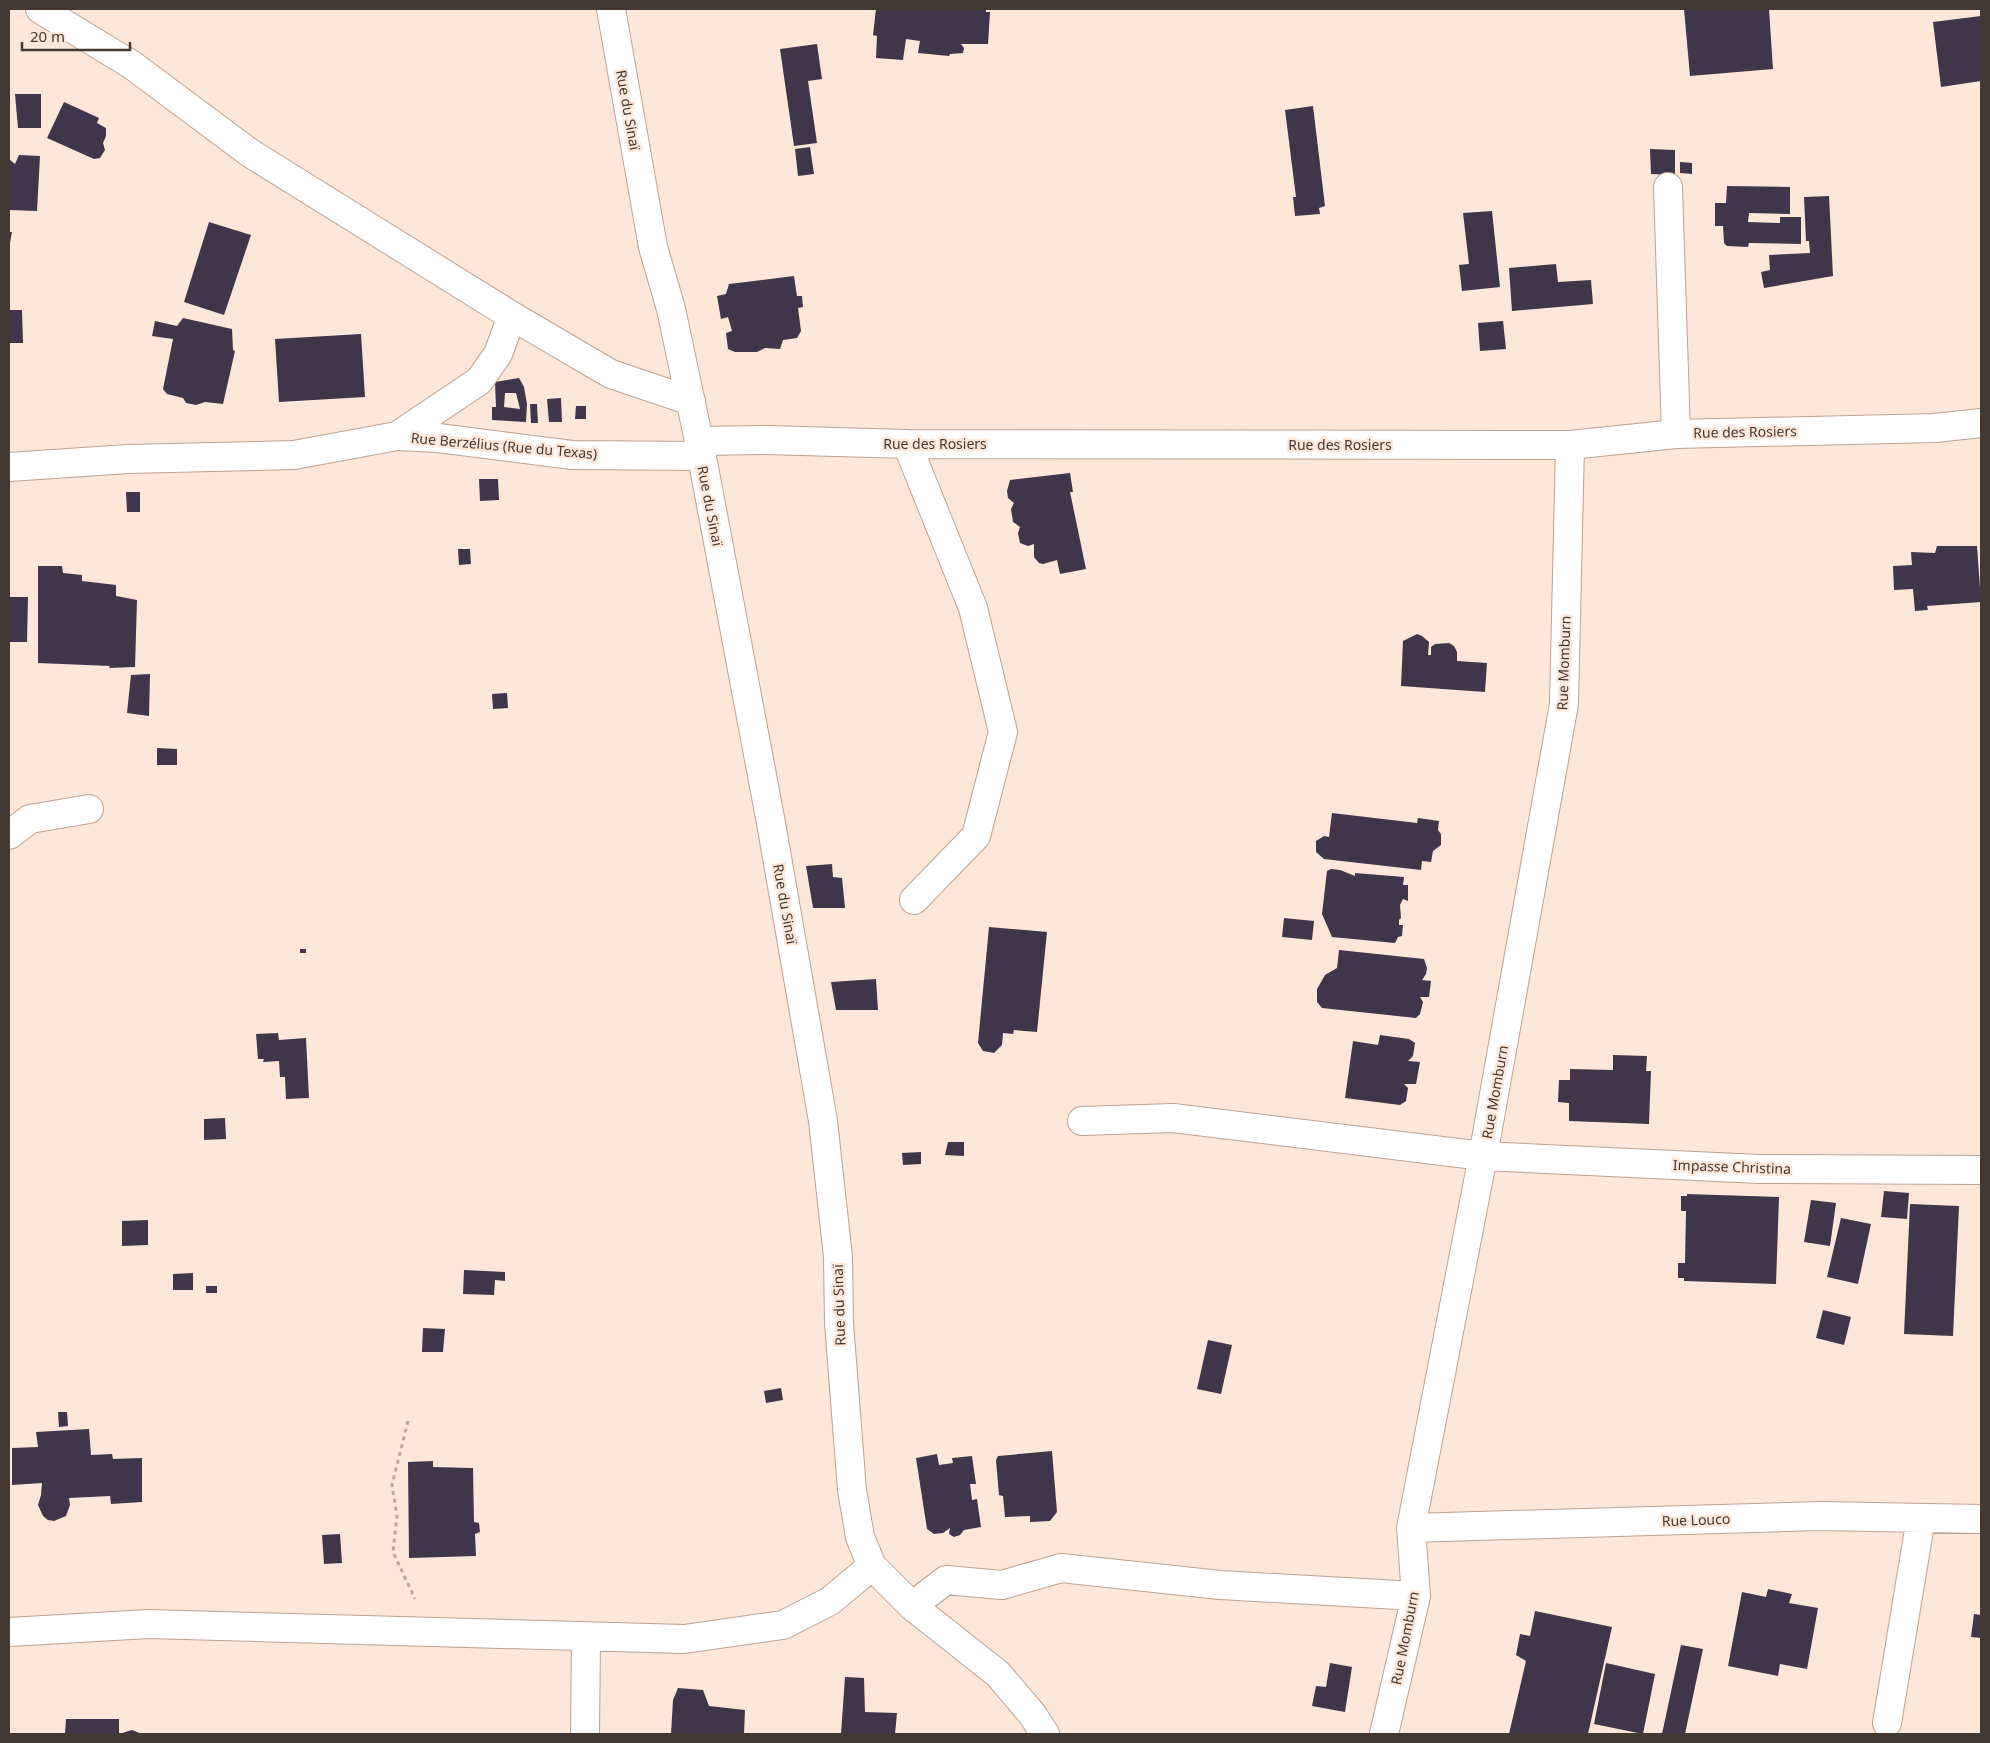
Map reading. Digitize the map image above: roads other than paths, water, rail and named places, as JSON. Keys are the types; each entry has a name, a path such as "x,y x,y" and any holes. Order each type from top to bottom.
{"street":[{"path":"40,9 132,65 250,153 512,316 611,374 691,402"},
{"name":"Rue du Sinaï","path":"611,9 652,247 671,309 700,449 773,833 823,1121 838,1257 839,1323 852,1490 860,1537 872,1566 912,1606 998,1674 1032,1714 1045,1734"},
{"path":"1668,187 1676,434"},
{"path":"397,436 480,381 498,354 512,316"},
{"name":"Rue des Rosiers","path":"700,449 766,440 907,444 1570,445 1676,434 1935,428 1981,423"},
{"name":"Rue Berzélius (Rue du Texas)","path":"9,467 128,458 294,455 397,436 438,438 572,455 700,449"},
{"path":"907,444 973,608 1003,732 976,836 914,900"},
{"name":"Rue Momburn","path":"1384,1734 1416,1596 1411,1528 1483,1156 1564,704 1570,445"},
{"path":"9,835 30,819 89,809"},
{"name":"Impasse Christina","path":"1082,1121 1173,1118 1483,1156 1759,1169 1981,1170"},
{"name":"Rue Louco","path":"1411,1528 1819,1516 1981,1519"},
{"path":"1887,1723 1921,1518"},
{"path":"9,1632 149,1624 684,1639 783,1625 830,1601 872,1566"},
{"path":"912,1606 946,1580 1002,1585 1061,1568 1220,1585 1416,1596"},
{"path":"585,1734 586,1637"}]}
